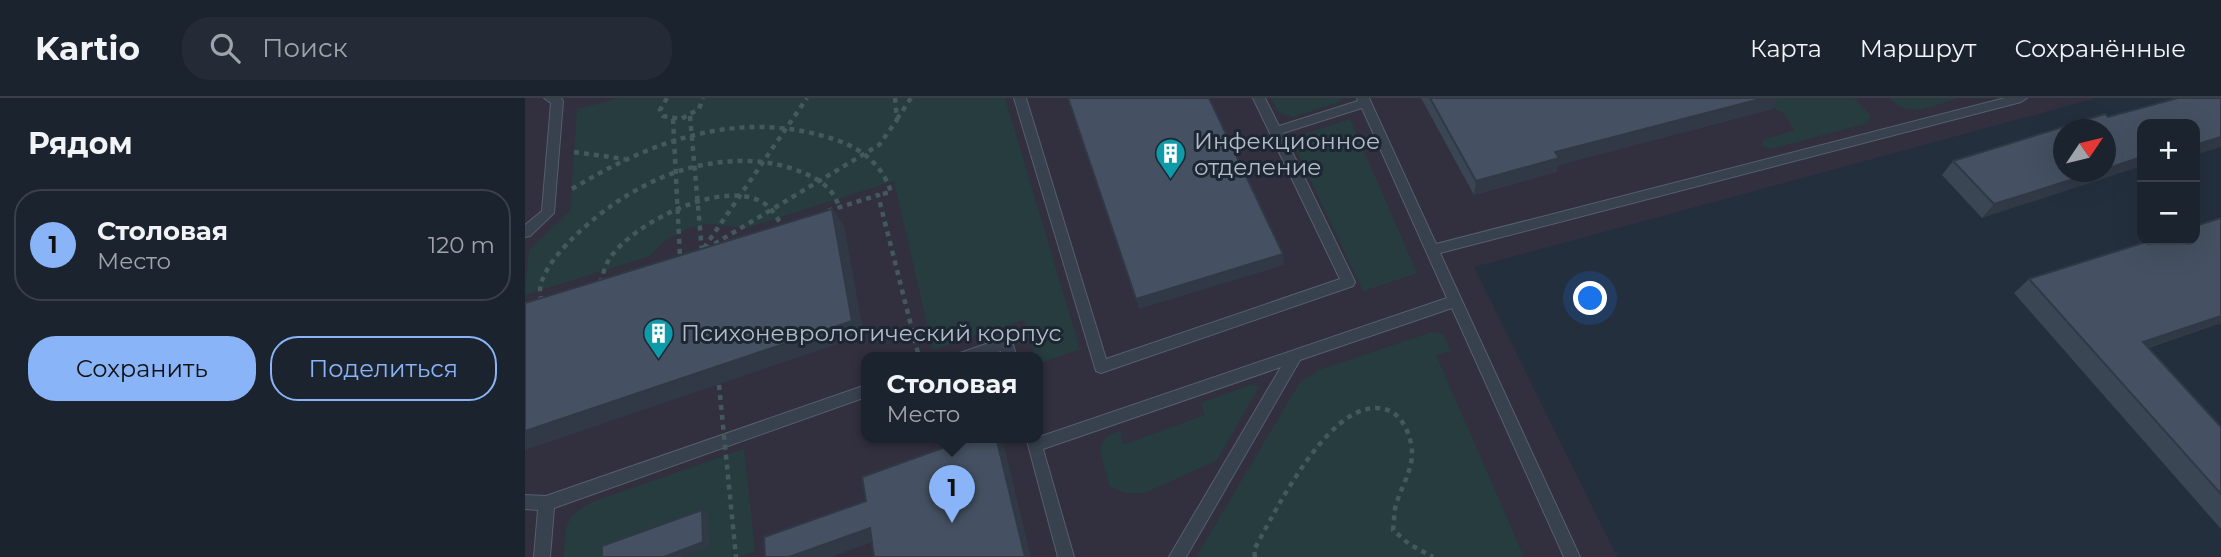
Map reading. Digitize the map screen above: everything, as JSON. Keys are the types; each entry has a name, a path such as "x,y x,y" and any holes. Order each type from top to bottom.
{"lane":[{"path":"525,232 548,213 557,101 550,98"},
{"path":"1020,98 1101,367 1348,282 1259,98"},
{"path":"1432,250 2021,98"},
{"path":"1276,131 1364,100 1572,557"},
{"path":"1043,438 1455,302"},
{"path":"980,352 1006,343 1009,352"},
{"path":"1177,557 1295,356"},
{"path":"525,502 546,503 861,393"},
{"path":"1035,443 1066,557"},
{"path":"543,557 546,503"}],"path":[{"path":"667,98 660,110 663,116 673,119 690,116 699,110 703,98"},
{"path":"702,251 807,98"},
{"path":"895,98 897,120"},
{"path":"702,251 879,145 911,98"},
{"path":"690,116 702,251"},
{"path":"673,119 680,257"},
{"path":"548,205 626,159 692,134 747,125 787,126 811,130 865,154 888,178 891,192 816,215"},
{"path":"553,148 626,159"},
{"path":"552,298 540,302 544,279 560,252 586,224 630,193 675,173 719,163 762,161 802,171 819,180 838,199 839,208"},
{"path":"879,195 918,352"},
{"path":"600,283 601,268 629,234 659,214 697,200 739,197 771,208 780,216 782,225"},
{"path":"771,229 794,222"},
{"path":"669,261 736,240"},
{"path":"588,286 611,279"},
{"path":"719,385 736,557"},
{"path":"1255,557 1254,550 1308,459 1322,441 1352,413 1374,406 1392,412 1406,427 1412,453 1406,482 1395,510 1393,530 1409,544 1433,557"}],"shaded area":[{"path":"525,98 2097,98 1474,267 1617,557 525,557"}],"green space":[{"path":"620,98 1005,98 1080,349 1043,362 1043,352 1034,352 1024,320 933,350 894,181 746,228 710,224 691,227 664,241 650,256 525,295 529,250 570,211 577,109"},
{"path":"1271,98 1341,98 1342,101 1293,117 1278,112"},
{"path":"1766,98 1854,98 1870,115 1868,123 1770,149 1762,146 1763,140 1795,130 1781,111 1776,110"},
{"path":"1889,98 1959,98 1914,110 1897,105"},
{"path":"1350,119 1417,273 1363,291 1294,145 1301,135"},
{"path":"1432,332 1443,334 1451,351 1436,355 1524,557 1196,557 1300,382 1319,370"},
{"path":"1253,384 1259,387 1217,460 1145,493 1125,493 1109,486 1100,449 1106,437 1120,431 1123,445 1205,415 1201,403"},
{"path":"744,449 755,551 739,557 564,557 568,523 585,506"}],"building":[{"name":"Инфекционное отделение","path":"1068,98 1209,98 1283,254 1136,299"},
{"path":"1430,98 1764,98 1555,152 1559,158 1476,181"},
{"path":"2178,98 2221,98 2221,137 2200,143 2200,119 2137,119 2137,159 2116,165 2116,119 2089,119 2105,114 2108,117"},
{"path":"2053,130 2053,182 2064,182 1994,204 1953,161"},
{"name":"Психоневрологический корпус","path":"832,209 852,321 525,431 525,303"},
{"path":"2221,218 2221,316 2143,342 2221,427 2221,494 2029,279 2137,245 2200,245 2200,224"},
{"path":"956,443 997,443 1025,557 874,557 870,528 789,557 765,557 764,537 866,501 862,477"},
{"path":"702,510 703,542 664,557 602,557 602,546"}],"place":[{"name":"Инфекционное отделение","path":"1171,181"},
{"name":"Психоневрологический корпус","path":"658,360"},
{"name":"Столовая","path":"952,523"}]}
